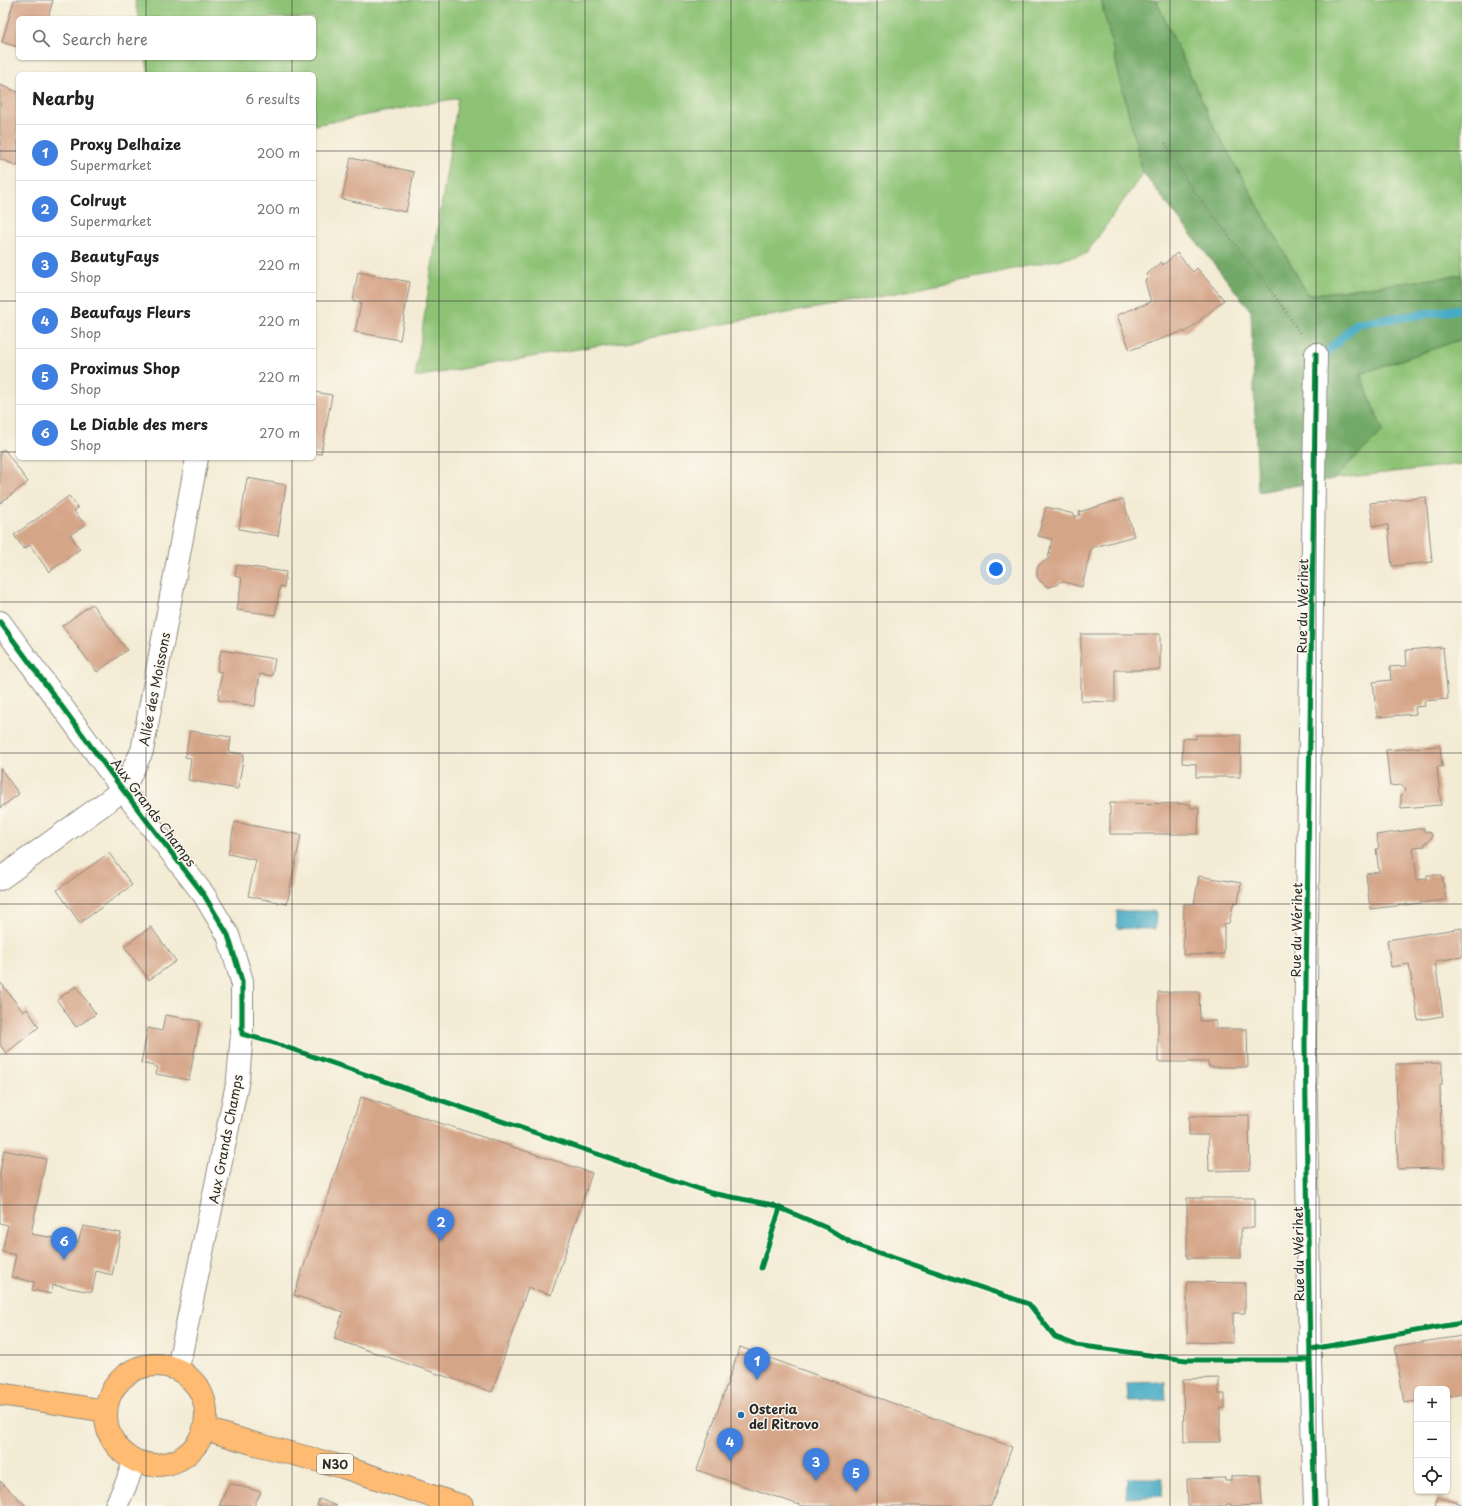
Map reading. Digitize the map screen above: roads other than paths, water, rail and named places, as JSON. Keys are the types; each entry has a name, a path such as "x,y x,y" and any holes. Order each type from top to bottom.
{"main road":[{"path":"162,1364 178,1368 193,1379 203,1394 207,1411 205,1429 195,1449 177,1462 155,1466 134,1461 121,1452 112,1440 106,1426 106,1411 109,1395 118,1381 131,1371 146,1365 162,1364"},
{"path":"0,1394 106,1411"},
{"name":"N30","path":"205,1429 343,1467 462,1506"}],"street":[{"name":"Rue du Wérihet","path":"1315,1506 1310,1360 1305,1044 1316,354"},
{"name":"Allée des Moissons","path":"0,879 124,790 142,751 197,460"},
{"name":"Aux Grands Champs","path":"0,622 124,790 204,895 228,935 242,981 242,1034 238,1080 178,1368"},
{"path":"116,1506 127,1482 134,1461"}],"water":[{"path":"1117,911 1156,911 1155,929 1117,928"},
{"path":"1165,1382 1166,1400 1128,1401 1127,1383"},
{"path":"1127,1478 1163,1478 1162,1496 1126,1498"}],"waterway":[{"path":"1326,353 1357,323 1462,309"}],"place":[{"name":"Colruyt","path":"441,1241"},
{"name":"Le Diable des mers","path":"64,1260"},
{"name":"Proxy Delhaize","path":"757,1380"},
{"name":"Osteria del Ritrovo","path":"741,1415"},
{"name":"Beaufays Fleurs","path":"730,1461"},
{"name":"BeautyFays","path":"816,1481"},
{"name":"Proximus Shop","path":"856,1492"}]}
